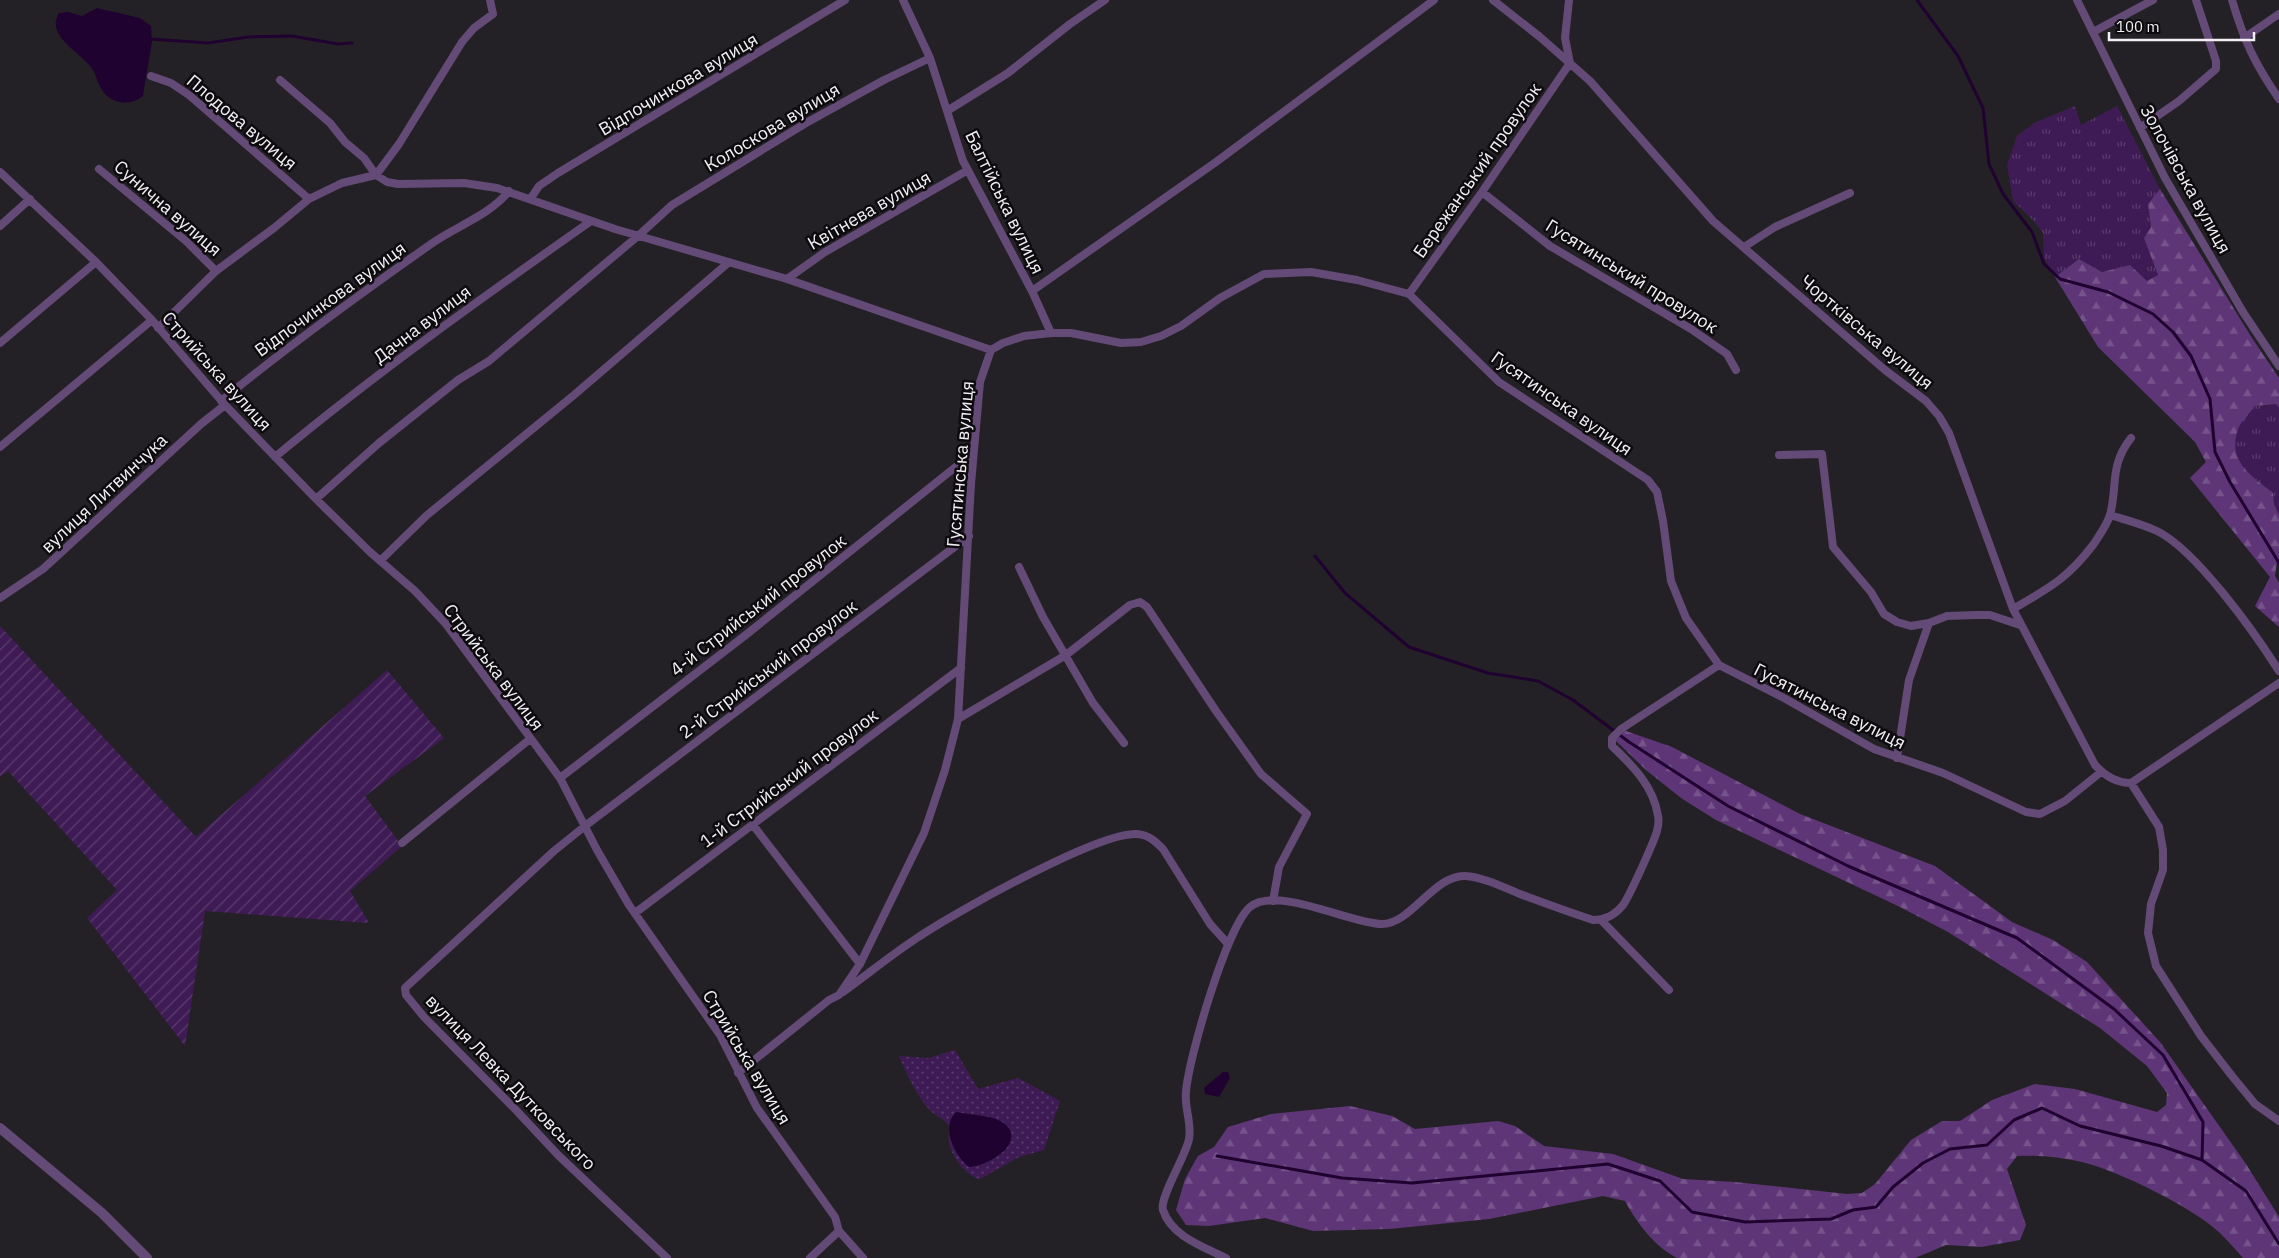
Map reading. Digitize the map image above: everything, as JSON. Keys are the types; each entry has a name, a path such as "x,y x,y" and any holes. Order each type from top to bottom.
{"street":[{"name":"Відпочинкова вулиця","path":"531,198 539,186 558,174 845,0"},
{"path":"947,111 1008,73 1070,24 1106,0"},
{"path":"1032,291 1216,162 1434,0"},
{"name":"Чортківська вулиця","path":"1493,0 1540,37 1590,81 1713,221 1885,370 1926,401 1939,416 1948,433 2020,625 2095,765 2101,772"},
{"path":"1569,0 1565,38 1570,63"},
{"name":"Золочівська вулиця","path":"2078,0 2165,178 2243,312 2279,366"},
{"path":"2093,32 2153,0"},
{"path":"2140,128 2179,101 2216,69 2216,61 2196,0"},
{"path":"2232,0 2244,38 2259,70 2279,99"},
{"path":"158,328 216,271 274,228 309,199 342,183 376,175 399,144 462,42 474,28 493,14 489,1"},
{"name":"Балтійська вулиця","path":"905,1 930,58 954,137 968,170 1032,291 1051,333"},
{"path":"2244,38 2279,14"},
{"name":"Колоскова вулиця","path":"316,500 379,443 458,380 488,361 638,236 672,205 734,166 875,84 930,58"},
{"name":"Бережанський провулок","path":"1409,294 1482,192 1570,63"},
{"name":"Плодова вулиця","path":"151,76 171,83 189,95 309,199"},
{"path":"280,80 330,123 344,142 364,158 376,175 388,182 398,184 464,183 509,191 638,236 787,279 992,350"},
{"name":"Сунична вулиця","path":"99,169 186,241 216,271"},
{"name":"Квітнева вулиця","path":"787,279 825,252 968,170"},
{"name":"Стрийська вулиця","path":"0,172 96,262 152,320 223,403 316,500 380,561 415,591 446,624 560,778 597,850 635,913 720,1035 757,1108 835,1217 838,1231 863,1258"},
{"name":"Відпочинкова вулиця","path":"223,403 271,360 354,298 444,235 476,218 509,191"},
{"name":"Гусятинський провулок","path":"1482,192 1550,246 1691,329 1728,354 1736,370"},
{"path":"1744,247 1775,227 1850,194"},
{"path":"0,226 30,199"},
{"name":"Дачна вулиця","path":"275,457 320,420 422,343 591,221"},
{"path":"0,343 96,262"},
{"path":"380,561 426,516 574,395 728,263"},
{"name":"Гусятинська вулиця","path":"839,995 860,964 924,833 945,770 958,718 970,536 973,453 980,382 992,350 1003,343 1024,336 1051,333 1071,333 1121,343 1142,342 1161,336 1181,326 1220,298 1264,274 1311,272 1339,276 1409,294 1499,382 1648,480 1657,492 1671,580 1686,618 1719,665 1784,698 1874,749 1942,773 2026,812 2040,814 2065,800 2101,772"},
{"path":"0,447 152,320"},
{"name":"вулиця Литвинчука","path":"0,598 43,569 223,403"},
{"path":"2013,609 2054,585 2076,567 2101,534 2110,515 2117,461 2131,438"},
{"name":"4-й Стрийський провулок","path":"560,778 747,634 973,453"},
{"path":"1779,455 1822,454 1833,547 1871,592 1884,614 1897,622 1911,626 1929,623 1948,616 1990,615 2020,625"},
{"path":"2110,515 2158,531 2181,547 2250,628 2279,671"},
{"name":"2-й Стрийський провулок","path":"585,826 970,536"},
{"path":"1019,567 1043,617 1093,703 1124,744"},
{"path":"958,718 1066,655 1130,605 1140,602 1147,607 1216,711 1261,774 1307,814 1280,868 1273,901"},
{"path":"1897,758 1909,680 1929,623"},
{"path":"1226,1258 1178,1232 1167,1220 1162,1208 1166,1193 1188,1148 1190,1135 1185,1094 1195,1046 1228,944 1239,921 1251,906 1273,901 1292,902 1366,923 1385,924 1397,919 1446,881 1466,876 1488,882 1593,920 1602,920 1612,916 1624,904 1657,832 1659,818 1654,798 1646,784 1612,746 1612,738 1620,729 1719,665"},
{"name":"1-й Стрийський провулок","path":"635,913 960,668"},
{"path":"2130,783 2279,683"},
{"path":"402,843 530,739"},
{"path":"2101,772 2112,779 2130,783 2159,827 2163,850 2163,870 2151,904 2148,933 2156,966 2201,1036 2232,1076 2255,1104 2279,1121"},
{"path":"753,825 860,964"},
{"name":"вулиця Левка Дутковського","path":"585,826 409,983 405,988 406,995 424,1017 558,1155 667,1258"},
{"path":"738,1073 829,1000 839,995 917,938 974,905 1074,853 1123,835 1138,834 1153,838 1163,849 1210,924 1228,944"},
{"path":"1602,920 1669,990"},
{"path":"0,1128 102,1213 147,1258"},
{"path":"810,1258 838,1231"}],"green space":[{"path":"2075,106 2081,125 2117,106 2160,189 2148,204 2151,227 2144,238 2158,275 2147,281 2130,265 2102,272 2079,259 2055,277 2044,258 2043,233 2034,221 2013,201 2007,165 2017,136 2034,123"},
{"path":"2160,189 2252,338 2279,378 2279,408 2276,404 2255,406 2239,426 2235,440 2238,459 2249,474 2273,493 2274,504 2279,515 2279,561 2277,561 2275,576 2279,583 2279,627 2255,606 2270,577 2190,478 2206,462 2195,442 2098,347 2055,277 2079,259 2102,272 2130,265 2147,281 2158,275 2144,238 2151,227 2148,204"},
{"path":"2276,404 2279,408 2279,515 2274,504 2273,493 2243,467 2235,450 2238,428 2255,406"},
{"path":"0,626 196,837 387,670 444,738 365,796 402,846 350,891 369,923 205,911 185,1046 87,918 117,890 8,771 0,777"},
{"path":"1623,730 1672,747 1800,814 1935,866 2012,922 2053,940 2087,962 2160,1042 2246,1164 2279,1217 2279,1258 2243,1258 2220,1233 2192,1212 2174,1201 2115,1173 2082,1162 2033,1156 2017,1156 2007,1169 2026,1225 2020,1240 1981,1247 1946,1245 1915,1258 1677,1258 1661,1247 1647,1233 1625,1201 1603,1196 1489,1219 1389,1229 1313,1231 1265,1218 1209,1226 1186,1225 1176,1210 1185,1179 1198,1156 1214,1147 1228,1127 1271,1114 1350,1106 1392,1116 1415,1129 1498,1121 1515,1126 1544,1146 1613,1154 1683,1179 1735,1182 1847,1194 1862,1193 1875,1184 1911,1140 1942,1121 1960,1121 1992,1100 2035,1084 2075,1089 2157,1112 2166,1105 2167,1093 2147,1066 2100,1028 1948,932 1900,907 1716,820 1681,798 1646,770 1614,739"},
{"path":"955,1050 978,1089 1018,1078 1060,1101 1044,1150 1019,1157 980,1179 975,1178 962,1166 950,1147 949,1126 930,1111 923,1102 899,1056 928,1058"}],"shaded area":[{"path":"97,8 140,18 151,26 152,42 143,96 132,102 116,101 106,95 92,69 65,42 56,29 59,13 68,12 82,16"},
{"path":"1223,1072 1228,1072 1230,1078 1219,1097 1205,1094 1204,1088"},
{"path":"956,1112 984,1116 1004,1123 1011,1134 1010,1142 1000,1155 992,1160 969,1167 959,1156 949,1134 951,1119"}],"waterway":[{"path":"1917,0 1958,56 1983,108 1989,164 2003,194 2032,232 2044,264 2060,279 2108,292 2153,314 2173,332 2191,356 2210,399 2215,452 2230,482 2279,563"},
{"path":"150,39 208,43 248,37 292,36 338,44 352,43"},
{"path":"1315,556 1345,593 1409,647 1488,673 1538,681 1573,700 1629,742 1728,806 1848,866 2017,938 2114,1009 2163,1055 2203,1122 2202,1160"},
{"path":"1217,1156 1342,1178 1412,1183 1608,1164 1660,1181 1692,1212 1745,1222 1831,1219 1853,1210 1876,1207 1893,1187 1923,1163 1950,1149 1987,1145 2014,1120 2042,1108 2080,1126 2161,1146 2202,1160 2246,1191 2279,1244"}]}
